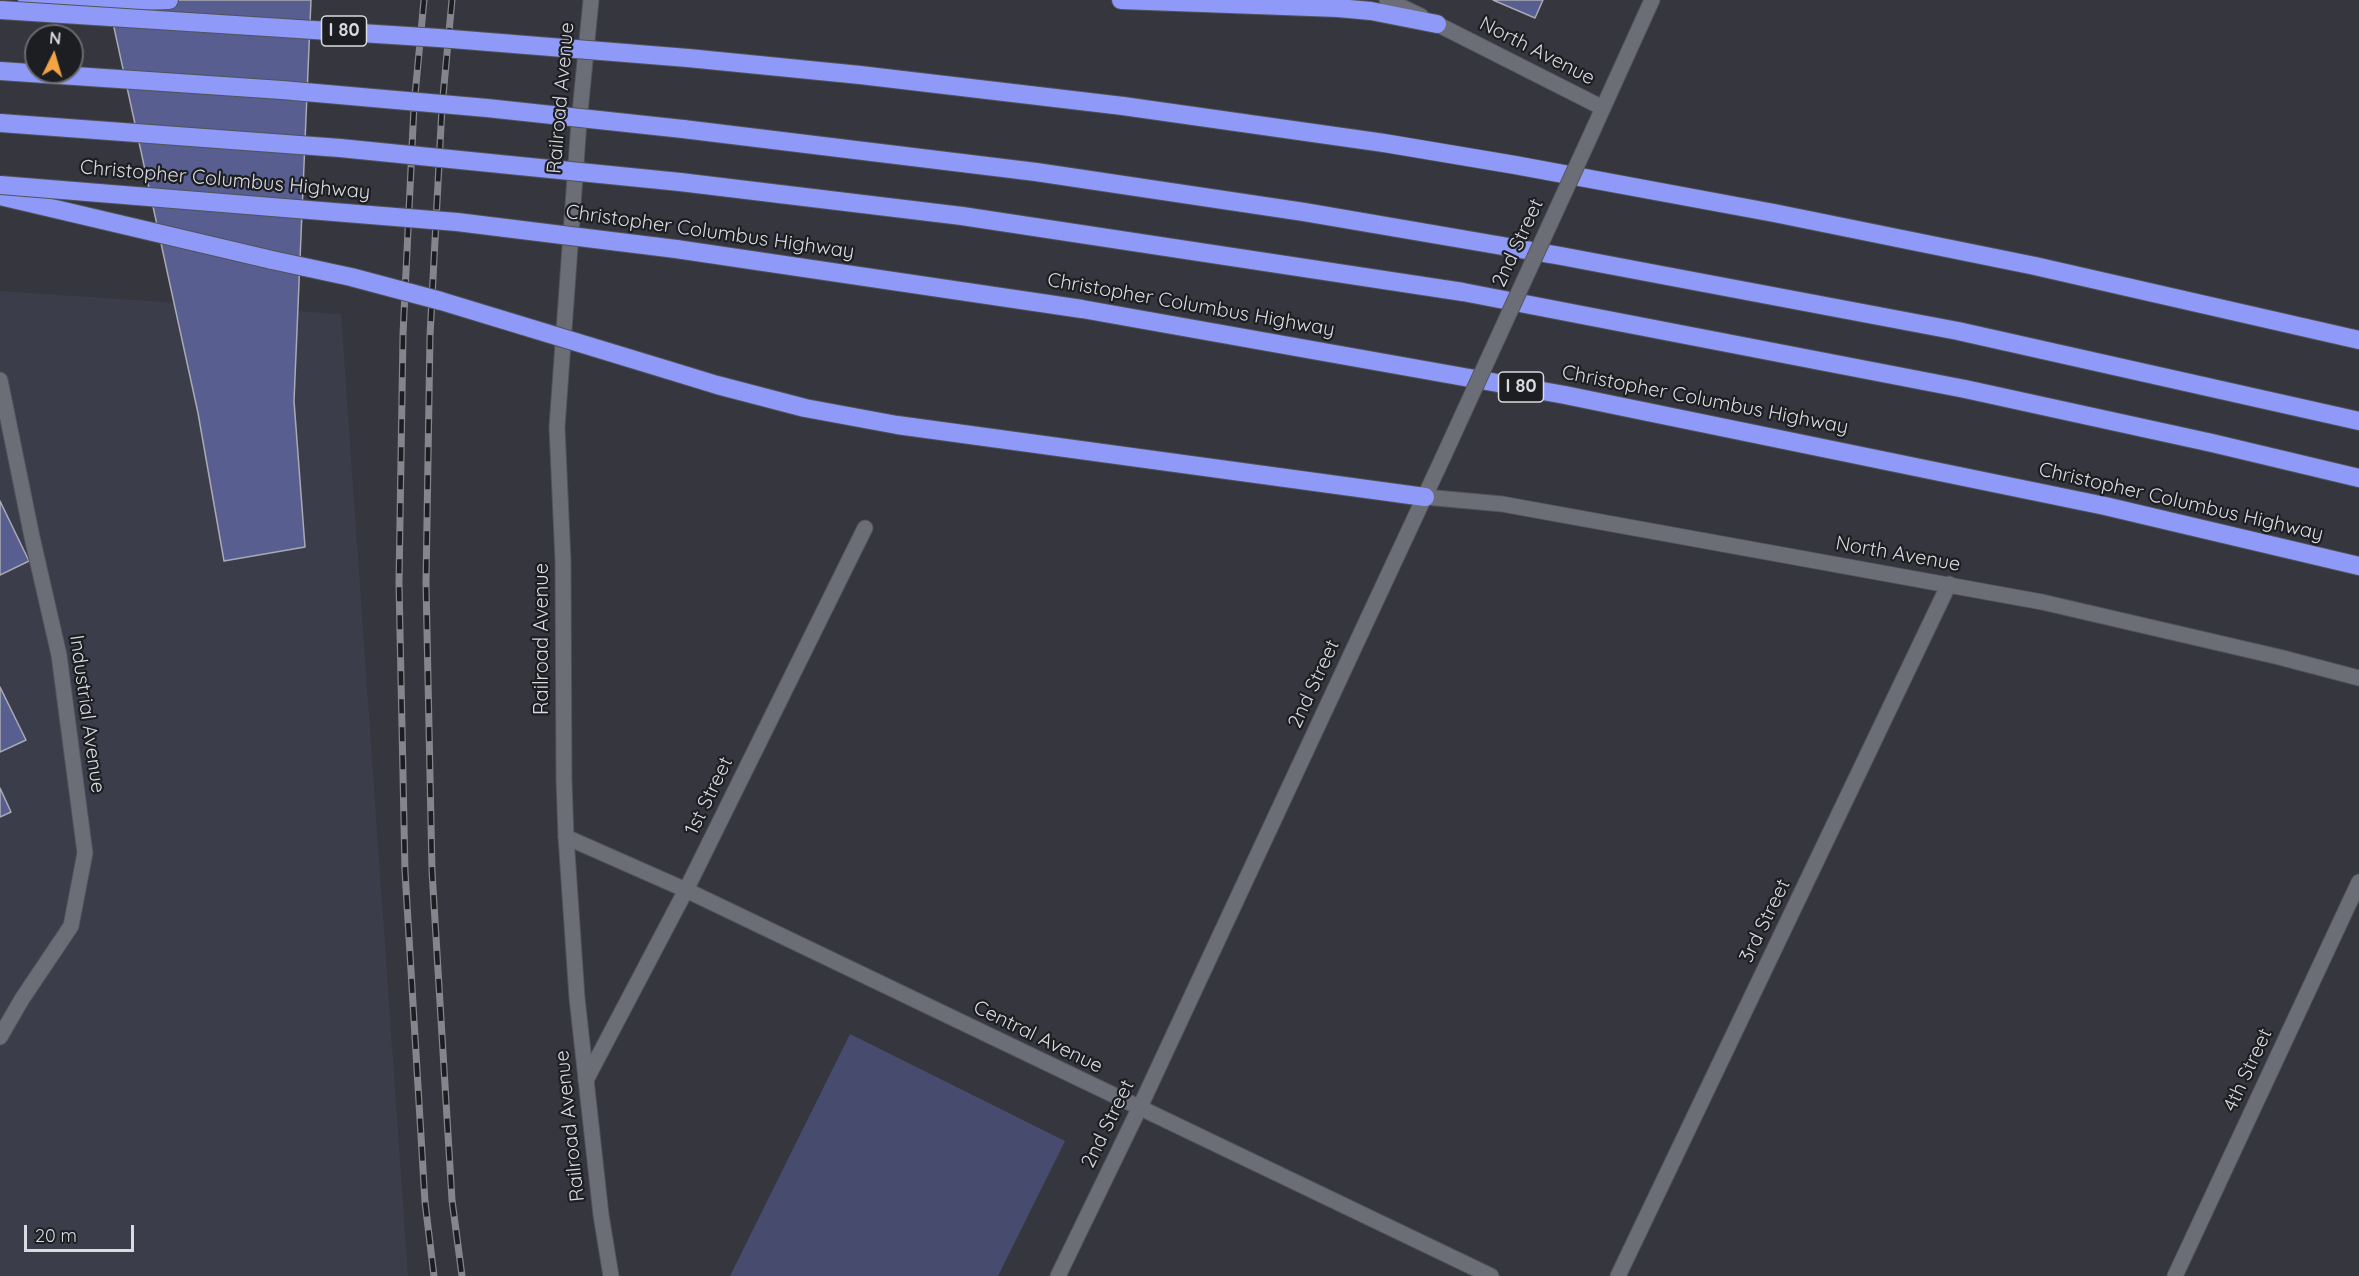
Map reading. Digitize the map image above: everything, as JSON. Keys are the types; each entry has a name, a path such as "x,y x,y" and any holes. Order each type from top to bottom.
{"highway":[{"path":"0,8 169,0"},
{"path":"1121,0 1338,8 1371,11 1437,24"},
{"name":"I 80","path":"0,8 439,38 688,58 871,76 1123,106 1515,165 1764,211 2024,263 2359,339"},
{"path":"0,71 293,91 487,108 683,129 1036,172 1316,214 1561,255 1958,331 2359,421"},
{"name":"Christopher Columbus Highway","path":"0,123 340,147 680,182 962,216 1463,292 1715,339 1965,389 2359,478"},
{"name":"Christopher Columbus Highway","path":"0,185 457,222 676,249 1082,309 1554,393 1971,477 2359,566"},
{"path":"0,196 373,283 534,328 717,385 795,405 897,425 1425,497"}],"street":[{"name":"Railroad Avenue","path":"591,0 579,122 557,427 563,561 566,837 577,998 601,1215 611,1276"},
{"name":"North Avenue","path":"1387,0 1603,108"},
{"name":"2nd Street","path":"1058,1276 1139,1109 1425,497 1652,0"},
{"name":"Industrial Avenue","path":"0,380 59,655 86,853 71,926 0,1037"},
{"name":"North Avenue","path":"1425,497 1502,504 2053,604 2359,678"},
{"name":"1st Street","path":"586,1080 686,890 865,528"},
{"name":"3rd Street","path":"1618,1276 1949,584"},
{"name":"Central Avenue","path":"566,837 686,890 1491,1276"},
{"name":"4th Street","path":"2175,1276 2359,882"}],"shaded area":[{"path":"0,291 341,314 408,1276 0,1276"},
{"path":"850,1034 1065,1141 998,1276 730,1276"}],"building":[{"path":"108,0 311,0 294,401 305,547 224,561 198,413"},
{"path":"1493,0 1543,0 1535,18"},
{"path":"0,501 29,561 0,575"},
{"path":"0,687 26,740 0,752"},
{"path":"0,788 11,812 0,817"}],"railway":[{"path":"424,0 414,106 403,334 399,583 405,871 425,1202 434,1276"},
{"path":"452,0 442,107 430,336 426,583 432,871 452,1200 462,1276"}]}
